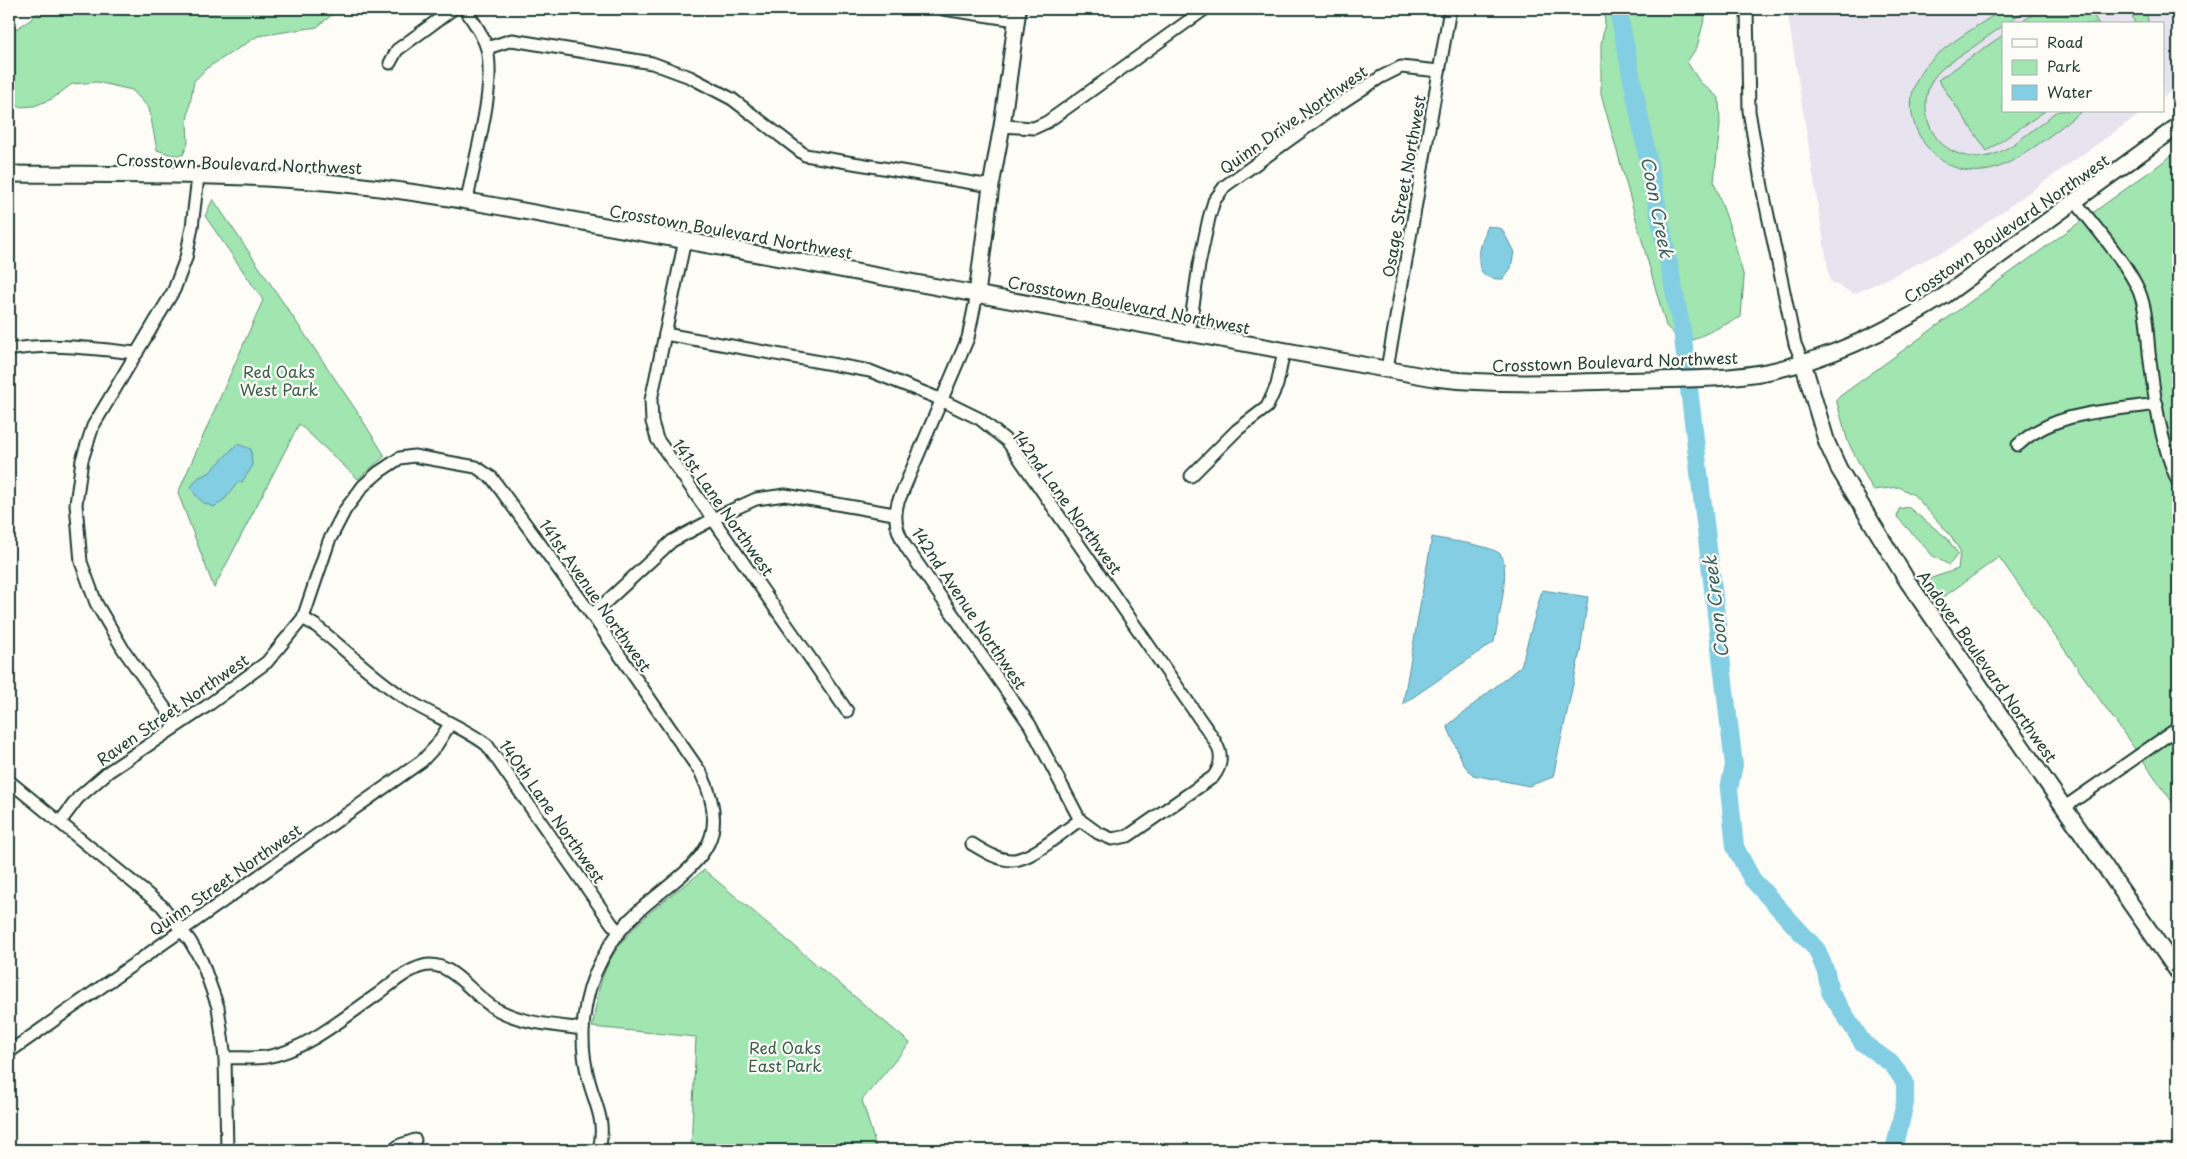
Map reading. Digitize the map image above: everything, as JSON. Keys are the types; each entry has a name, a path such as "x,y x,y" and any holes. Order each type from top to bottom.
{"street":[{"path":"390,63 397,50 453,9"},
{"path":"465,9 477,26 487,48 488,95 467,200"},
{"path":"592,615 672,541 712,519 756,499 785,496 894,514 968,338 977,294 1017,14 944,9"},
{"path":"1002,126 1034,128 1047,122 1205,9"},
{"name":"Osage Street Northwest","path":"1387,369 1450,9"},
{"path":"1747,9 1748,111 1762,187 1796,344 1802,363"},
{"path":"487,48 512,40 652,63 690,76 732,99 805,155 991,186"},
{"name":"Quinn Drive Northwest","path":"1189,333 1199,265 1209,218 1214,201 1225,186 1338,105 1382,77 1401,67 1439,71"},
{"name":"Crosstown Boulevard Northwest","path":"9,174 198,177 329,182 383,188 467,200 1444,379 1508,383 1713,377 1770,371 1802,363 1850,347 1914,316 1944,296 2178,126"},
{"path":"177,725 123,649 96,603 81,562 76,504 82,460 93,426 174,290 186,258 198,177"},
{"path":"2075,201 2131,276 2139,292 2147,318 2157,404 2166,452 2178,482"},
{"name":"141st Lane Northwest","path":"685,240 651,400 652,422 657,439 847,711"},
{"name":"142nd Lane Northwest","path":"665,334 870,371 980,419 1008,442 1199,718 1217,745 1222,758 1221,765 1214,777 1128,836 1112,839 1098,833 1080,820"},
{"path":"9,350 22,347 77,347 137,353"},
{"path":"1191,476 1237,430 1267,407 1277,385 1284,351"},
{"name":"Andover Boulevard Northwest","path":"1802,363 1827,443 1839,469 1908,582 2178,972"},
{"path":"2018,445 2031,434 2052,422 2157,404"},
{"name":"Raven Street Northwest","path":"60,822 78,798 108,772 215,700 267,662 303,618 329,540 353,498 370,479 391,463 400,458 414,456"},
{"name":"141st Avenue Northwest","path":"414,456 476,467 492,478 592,615 701,773 712,802 712,830 709,842 699,859 680,878 641,909 619,932"},
{"name":"142nd Avenue Northwest","path":"894,514 899,536 1030,725 1080,820"},
{"name":"140th Lane Northwest","path":"303,618 316,626 404,698 450,724 470,732 486,745 619,932"},
{"name":"Quinn Street Northwest","path":"9,1052 422,761 436,746 450,724"},
{"path":"2065,807 2178,728"},
{"path":"9,781 162,906 181,930 202,962 218,1007 225,1058 227,1150"},
{"path":"972,844 991,855 1012,860 1027,857 1080,820"},
{"path":"599,1150 603,1130 601,1117 585,1067 583,1029 592,980 608,948 619,932"},
{"path":"225,1058 267,1057 297,1047 423,965 447,969 476,995 497,1010 526,1022 583,1029"},
{"path":"393,1150 400,1145 416,1140"}],"shaded area":[{"path":"1787,9 2178,9 2178,87 2164,96 2164,22 2002,22 2002,112 2143,112 1952,247 1854,294 1830,281"}],"green space":[{"path":"40,9 339,9 317,27 258,36 207,68 194,81 187,121 188,143 183,155 172,155 157,150 149,108 132,90 97,82 72,84 52,99 34,106 19,107 9,92 9,33 32,19"},
{"path":"1603,9 1707,9 1697,47 1687,62 1700,82 1719,98 1720,125 1714,182 1731,230 1744,278 1741,317 1684,344 1666,326 1601,94 1601,45 1605,22"},
{"path":"2003,9 2027,9 2009,22 2002,22 2002,27 1939,71 1931,83 1926,100 1927,118 1934,135 1950,150 1962,155 1975,157 1996,154 2011,146 2057,112 2081,112 2039,144 2004,165 1993,169 1973,171 1954,167 1938,157 1925,144 1915,127 1911,108 1913,89 1922,71 1929,62 1960,37"},
{"path":"2040,9 2089,9 2098,22 2022,22"},
{"path":"2130,9 2145,9 2148,22 2134,22"},
{"path":"2002,36 2002,112 2044,112 1987,151 1938,80"},
{"path":"2178,151 2178,810 1999,557 1938,601 1923,581 1958,569 1960,551 1951,536 1914,495 1899,487 1873,490 1848,442 1836,399"},
{"name":"Red Oaks West Park","path":"213,199 385,456 358,479 299,424 214,588 178,493 263,300 205,216"},
{"path":"1908,507 1947,538 1958,554 1949,565 1933,556 1897,517 1899,509"},
{"name":"Red Oaks East Park","path":"704,870 910,1043 862,1100 877,1150 691,1150 696,1037 592,1027 599,989 606,969 615,952 627,936 656,907"}],"water":[{"path":"1488,226 1502,229 1514,252 1511,268 1503,279 1488,277 1480,267 1479,253"},
{"path":"237,444 251,449 252,467 242,482 238,482 225,499 214,507 206,504 198,498 191,487 199,477 209,473"},
{"path":"1432,537 1476,545 1499,553 1503,558 1505,568 1501,609 1494,642 1403,704"},
{"path":"1542,590 1588,597 1580,652 1553,777 1529,786 1473,775 1464,765 1447,726 1521,666"}],"waterway":[{"name":"Coon Creek","path":"1618,9 1682,330 1734,765 1729,789 1735,847 1752,879 1817,950 1826,972 1830,992 1863,1043 1892,1064 1905,1082 1905,1103 1894,1150"}]}
